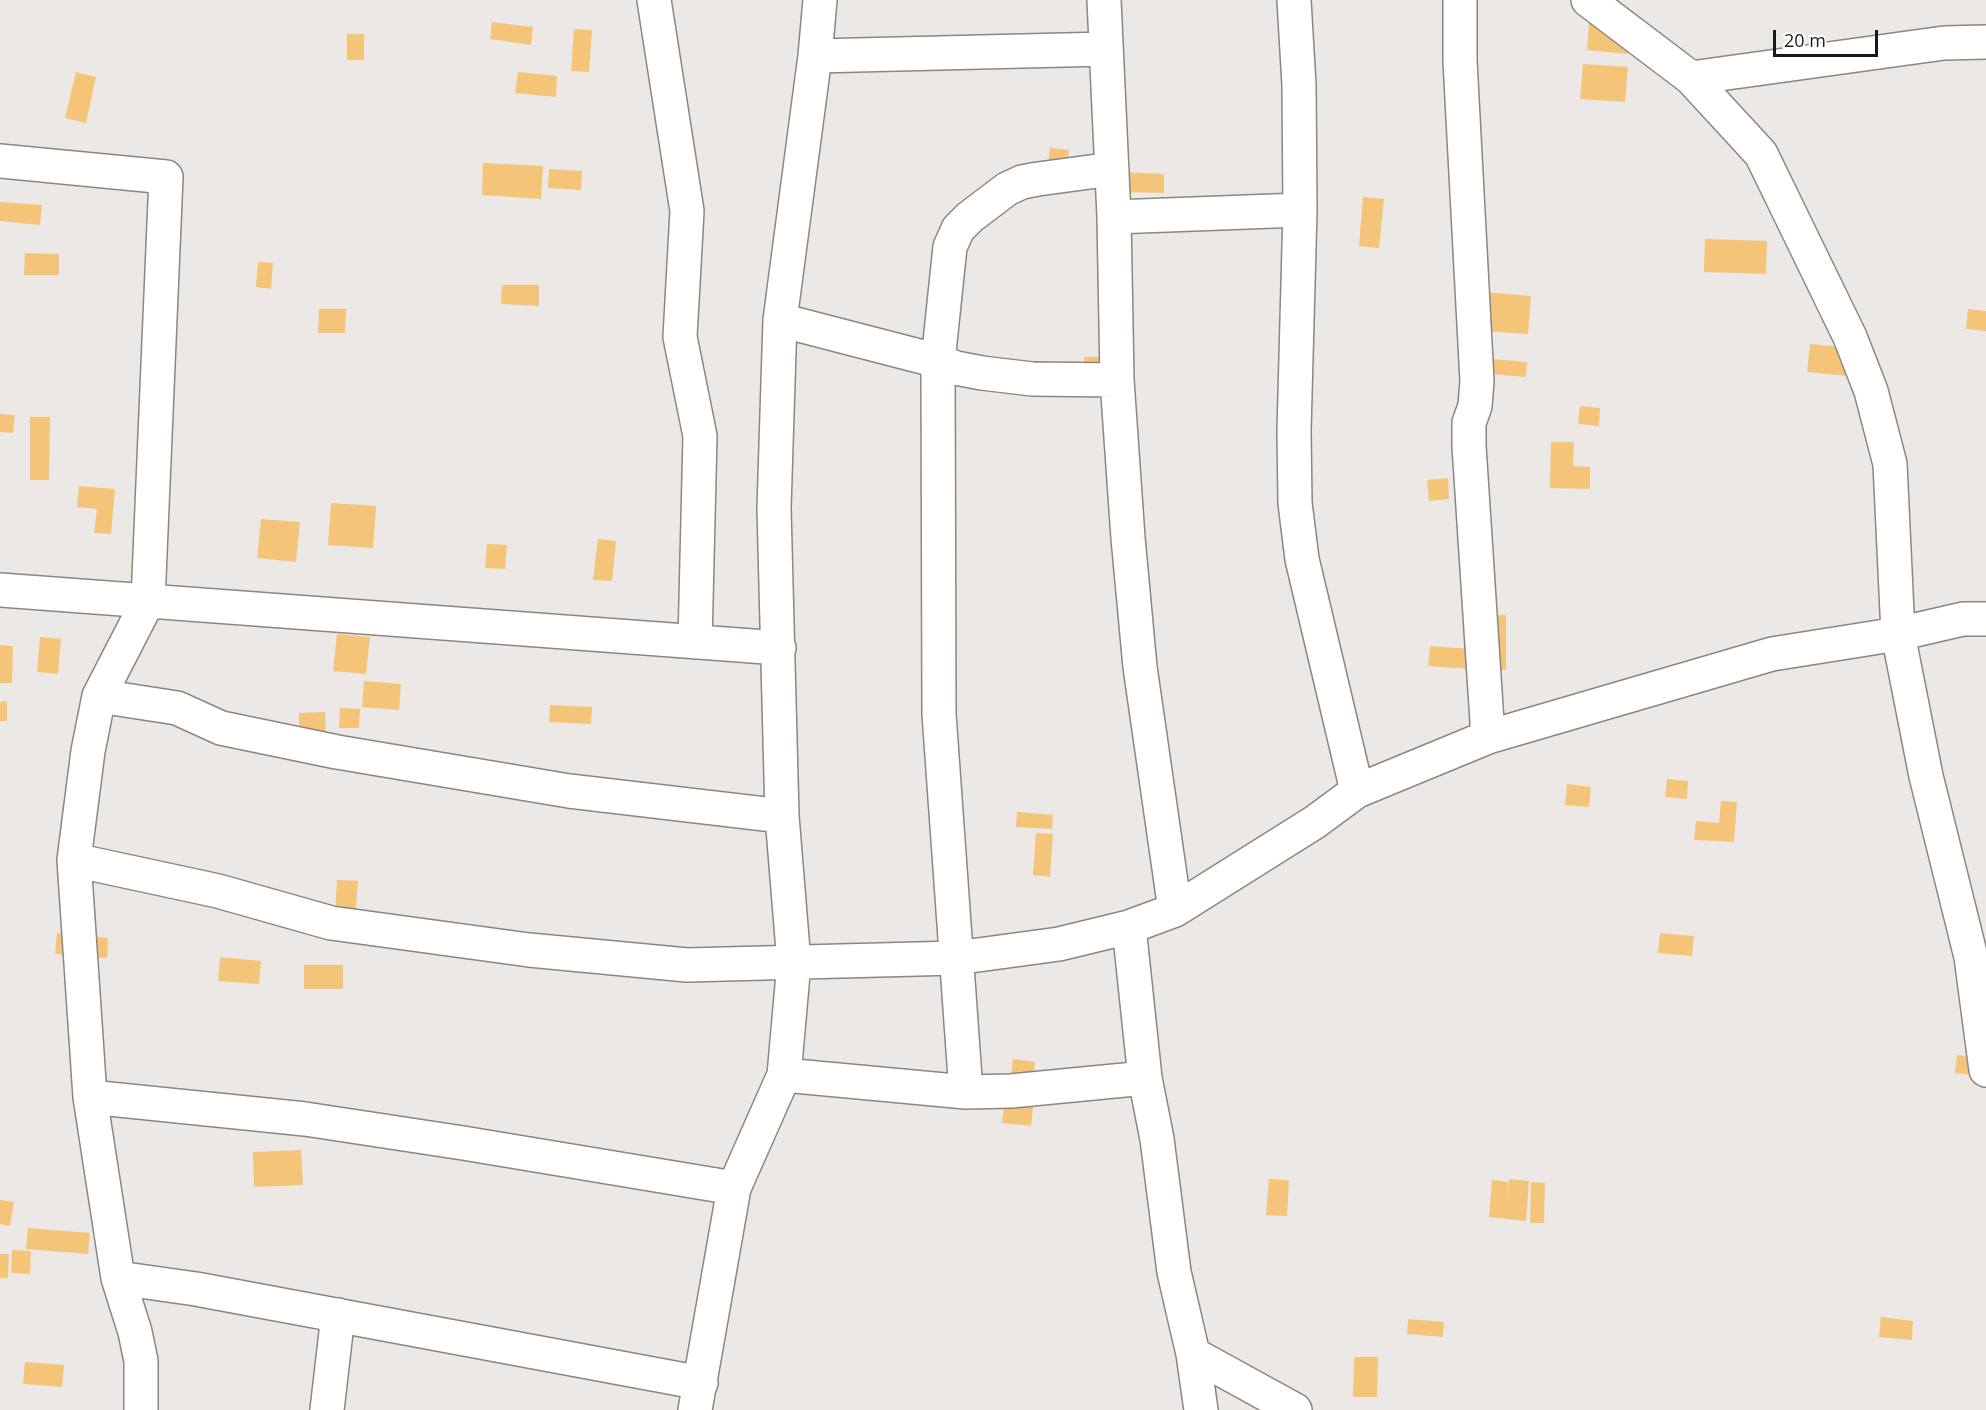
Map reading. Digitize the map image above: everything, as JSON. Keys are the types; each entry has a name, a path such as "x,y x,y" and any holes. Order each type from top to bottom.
{"street":[{"path":"654,0 687,211 680,337 700,436 695,642"},
{"path":"118,1278 196,1288 338,1315 698,1397 734,1188 784,1075 794,963 782,816 774,508 780,320 815,56 820,0"},
{"path":"1104,0 1114,218 1117,380 1128,538 1140,667 1174,910"},
{"path":"1294,0 1299,86 1300,210 1294,432 1295,503 1302,559 1357,791"},
{"path":"1460,0 1460,61 1478,381 1475,406 1469,423 1469,446 1488,737"},
{"path":"1602,5 1691,78 1761,154 1850,337 1871,391 1890,464 1898,633 1926,776 1971,957 1986,1070"},
{"path":"1691,78 1944,43 1986,42"},
{"path":"815,56 1106,49"},
{"path":"0,161 166,177 148,601 99,696 88,751 74,860 90,1097 118,1278 135,1332 141,1361 141,1410"},
{"path":"966,1092 939,714 938,361 950,247 958,229 1007,189 1022,182 1112,169"},
{"path":"1114,218 1300,210"},
{"path":"780,320 938,361 956,368 1032,379 1117,380"},
{"path":"0,590 779,648"},
{"path":"74,860 218,891 331,924 529,950 687,965 956,958 1059,944 1129,927 1174,910 1315,822 1357,791 1488,737 1772,654 1898,633 1963,619 1986,619"},
{"path":"99,696 177,708 221,728 337,752 569,791 782,816"},
{"path":"1129,927 1145,1078 1157,1139 1174,1272 1194,1354 1201,1410"},
{"path":"784,1075 966,1092 1011,1091 1145,1078"},
{"path":"90,1097 305,1119 734,1188"},
{"path":"327,1410 338,1315"},
{"path":"1194,1354 1295,1410"}],"building":[{"path":"492,22 533,27 531,45 490,39"},
{"path":"1589,23 1630,27 1627,54 1587,50"},
{"path":"574,29 592,30 589,72 571,71"},
{"path":"347,34 364,34 364,60 347,60"},
{"path":"1583,64 1628,67 1625,102 1580,99"},
{"path":"76,72 96,77 86,123 65,118"},
{"path":"518,72 557,76 556,97 515,93"},
{"path":"1050,148 1069,150 1065,190 1046,188"},
{"path":"483,163 543,166 541,199 482,195"},
{"path":"549,169 582,171 581,190 548,188"},
{"path":"1121,172 1164,174 1164,193 1120,192"},
{"path":"1363,197 1384,199 1379,248 1359,246"},
{"path":"0,202 42,205 40,225 0,221"},
{"path":"1705,239 1767,241 1766,274 1704,272"},
{"path":"25,253 59,254 59,275 24,275"},
{"path":"258,262 273,263 271,289 256,287"},
{"path":"502,285 539,285 539,306 501,304"},
{"path":"1483,292 1531,296 1528,334 1480,331"},
{"path":"319,309 346,309 345,333 318,333"},
{"path":"1968,309 1986,311 1986,331 1966,329"},
{"path":"1810,344 1850,348 1847,376 1807,372"},
{"path":"1084,357 1102,357 1102,383 1084,384"},
{"path":"1492,359 1527,362 1526,377 1491,374"},
{"path":"1580,406 1600,408 1599,426 1578,424"},
{"path":"0,414 15,415 13,433 0,432"},
{"path":"30,417 50,417 49,480 30,480"},
{"path":"1551,442 1574,442 1573,466 1590,467 1590,489 1550,488"},
{"path":"1448,478 1449,499 1429,501 1427,480"},
{"path":"79,486 115,489 111,534 94,533 97,509 77,507"},
{"path":"331,503 376,506 373,548 328,545"},
{"path":"261,519 300,522 296,562 257,558"},
{"path":"598,539 616,541 612,581 593,580"},
{"path":"487,544 507,545 505,569 485,568"},
{"path":"1472,615 1506,615 1506,670 1491,670"},
{"path":"337,634 370,637 366,674 333,671"},
{"path":"40,637 61,639 58,674 37,672"},
{"path":"0,645 13,646 12,683 0,683"},
{"path":"1430,646 1472,649 1470,669 1428,666"},
{"path":"364,681 401,684 399,710 362,707"},
{"path":"7,701 7,721 0,721 0,702"},
{"path":"550,705 592,707 591,724 549,722"},
{"path":"340,708 360,709 359,728 339,728"},
{"path":"325,712 326,735 299,735 299,713"},
{"path":"1667,779 1688,781 1687,799 1665,797"},
{"path":"1567,784 1591,787 1589,807 1565,805"},
{"path":"1721,801 1737,802 1734,842 1694,840 1696,821 1719,823"},
{"path":"1017,812 1053,815 1052,829 1016,827"},
{"path":"1036,833 1053,834 1050,877 1033,875"},
{"path":"337,880 358,881 355,917 335,915"},
{"path":"57,933 108,938 107,958 55,954"},
{"path":"1660,933 1694,936 1692,956 1658,953"},
{"path":"220,957 261,961 259,984 218,981"},
{"path":"304,965 343,965 343,989 304,989"},
{"path":"1957,1055 1986,1058 1986,1076 1955,1073"},
{"path":"1013,1059 1035,1062 1031,1096 1009,1093"},
{"path":"1005,1096 1034,1099 1031,1126 1002,1123"},
{"path":"301,1150 303,1185 254,1187 253,1152"},
{"path":"1269,1179 1289,1180 1287,1216 1266,1215"},
{"path":"1509,1179 1529,1181 1526,1221 1489,1217 1492,1180 1508,1182 1507,1202"},
{"path":"1531,1182 1545,1183 1544,1223 1530,1223"},
{"path":"0,1200 14,1202 10,1226 0,1224"},
{"path":"28,1228 90,1233 88,1254 26,1249"},
{"path":"12,1250 31,1251 30,1274 11,1273"},
{"path":"0,1254 9,1254 8,1278 0,1278"},
{"path":"1881,1317 1913,1321 1912,1340 1879,1337"},
{"path":"1408,1319 1444,1322 1443,1337 1407,1334"},
{"path":"1354,1357 1378,1357 1377,1397 1353,1397"},
{"path":"25,1362 64,1365 62,1387 23,1384"}]}
